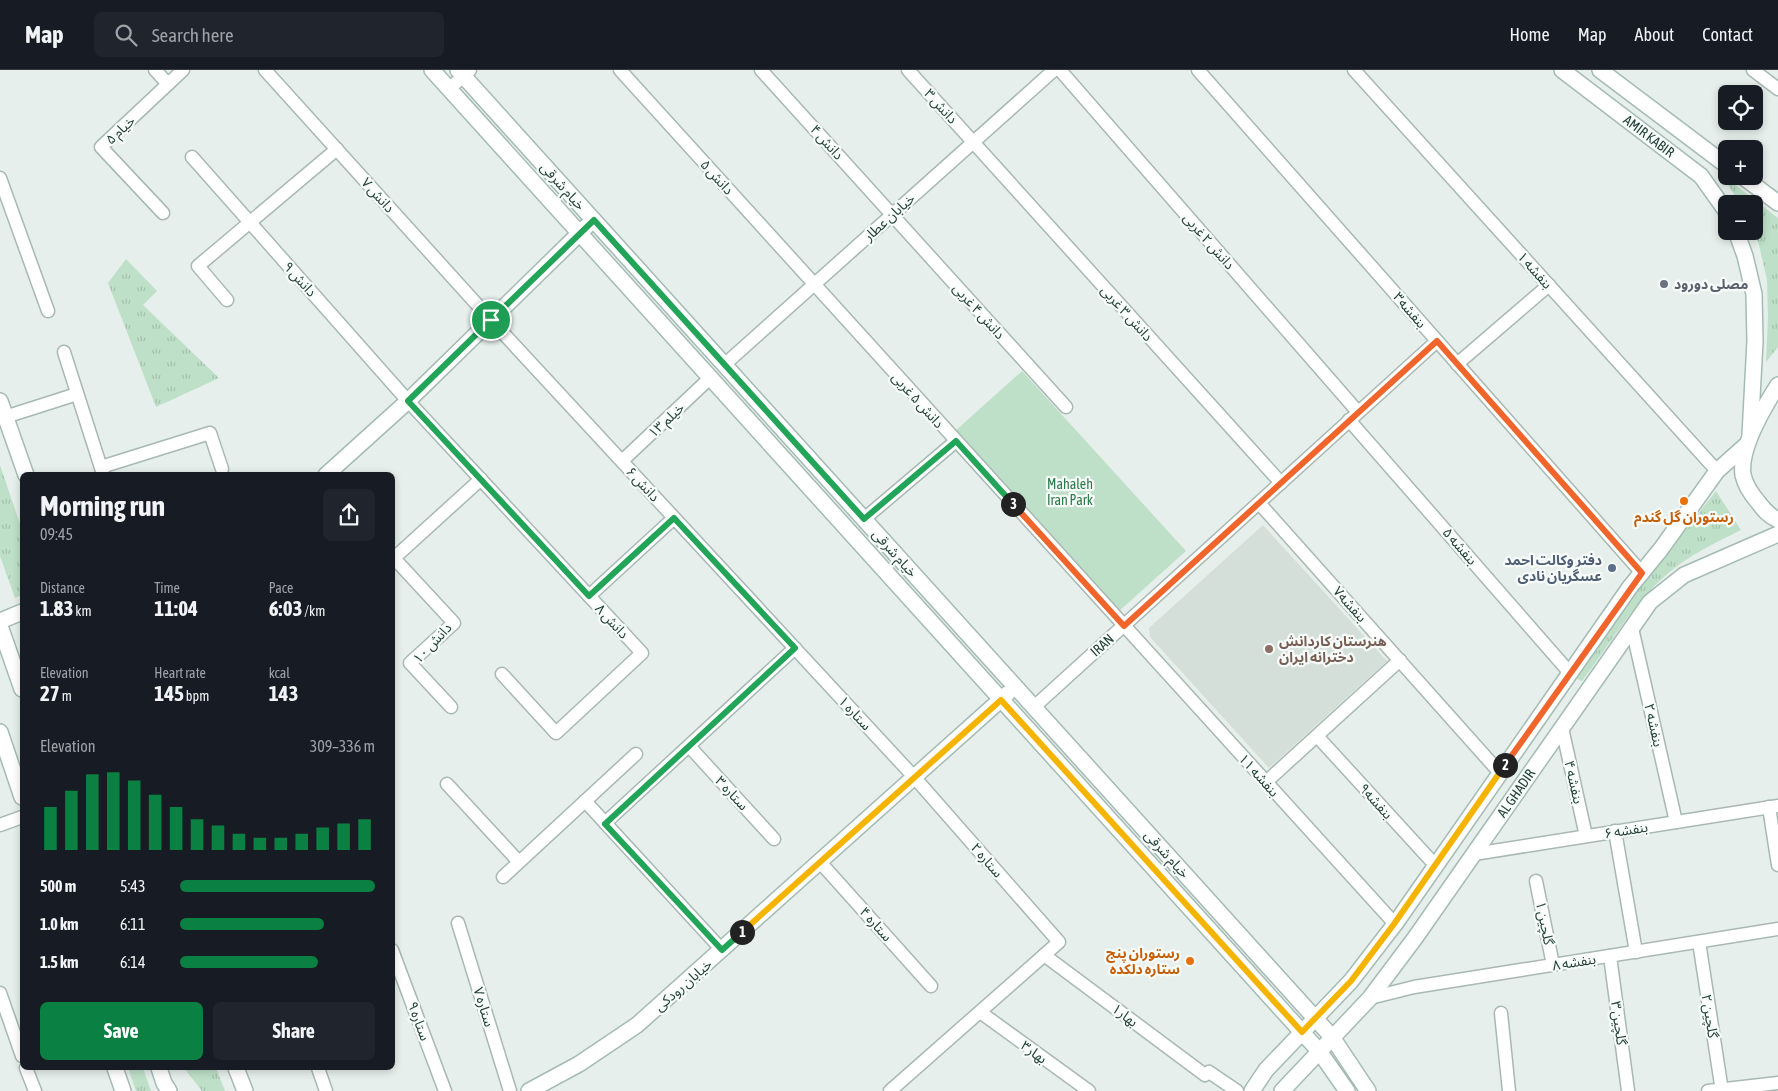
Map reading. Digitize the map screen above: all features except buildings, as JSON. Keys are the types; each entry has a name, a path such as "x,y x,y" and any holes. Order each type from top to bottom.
{"street":[{"path":"155,70 168,84"},
{"name":"خیام ۵","path":"164,213 101,147 183,70"},
{"name":"دانش ۷","path":"265,70 491,320"},
{"name":"خیام شرقی","path":"432,70 1302,1032 1319,1051 1347,1091"},
{"name":"دانش ۵","path":"620,70 814,285"},
{"name":"دانش ۴","path":"761,70 892,215"},
{"name":"دانش ۳","path":"908,70 973,142"},
{"name":"خیابان عطار","path":"724,365 1054,70"},
{"name":"دانش ۲ غربی","path":"1060,70 1354,416"},
{"name":"بنفشه۳","path":"1198,70 1642,573"},
{"name":"بنفشه ۱","path":"1354,70 1717,471"},
{"name":"AMIR KABIR","path":"1562,70 1701,176 1718,200"},
{"name":"AMIR KABIR","path":"1600,70 1718,159"},
{"path":"1753,70 1778,89"},
{"path":"449,89 464,72"},
{"name":"خیام شرقی","path":"464,72 724,365 1316,1018 1332,1037 1368,1091"},
{"name":"دانش ۳ غربی","path":"973,142 1281,483"},
{"path":"227,300 198,266 337,149"},
{"name":"دانش ۹","path":"192,157 408,401"},
{"path":"1701,176 1713,165 1718,163"},
{"path":"1,185 48,311"},
{"path":"1754,185 1778,203"},
{"name":"دانش ۴ غربی","path":"892,215 1066,407"},
{"path":"329,472 408,401 594,220"},
{"path":"1739,240 1754,294 1755,341 1748,441 1743,475 1753,497 1769,516 1778,520"},
{"name":"دانش ۵ غربی","path":"814,285 1124,626"},
{"path":"1457,364 1549,285"},
{"name":"دانش ۶","path":"491,320 795,648"},
{"name":"IRAN","path":"1034,707 1437,341"},
{"path":"64,352 102,471 210,433 222,472"},
{"path":"710,378 724,365"},
{"name":"خیلم ۱۳","path":"622,461 710,378"},
{"path":"1748,441 1768,400 1778,385"},
{"path":"6,417 77,394"},
{"path":"0,401 25,472"},
{"name":"دانش ۸","path":"408,401 642,653 556,733 502,674"},
{"name":"بنفشه ۵","path":"1354,416 1570,673"},
{"path":"849,531 956,441"},
{"name":"AL GHADIR","path":"1252,1091 1266,1070 1351,981 1394,924 1642,573 1717,471 1748,441"},
{"path":"395,555 480,479"},
{"name":"بنفشه۷","path":"1259,502 1500,773"},
{"path":"589,596 674,518"},
{"name":"AL GHADIR","path":"1282,1091 1370,998 1415,938 1650,602 1684,575 1778,534"},
{"name":"دانش ۱۰","path":"395,559 454,623 410,663 452,708"},
{"path":"0,621 20,613"},
{"path":"0,626 20,683"},
{"name":"بنفشه ۱۱","path":"1124,626 1394,924"},
{"name":"بنفشه ۲","path":"1632,628 1676,822"},
{"path":"605,824 795,648"},
{"name":"ستاره ۱","path":"795,648 915,778"},
{"path":"1266,782 1400,660"},
{"name":"خیابان رودکی","path":"529,1091 579,1064 637,1025 1016,687"},
{"name":"بنفشه ۴","path":"1562,728 1586,836"},
{"path":"0,732 20,791"},
{"name":"بنفشه۹","path":"1317,736 1435,865"},
{"name":"ستاره ۳","path":"689,746 774,839"},
{"path":"503,877 636,754"},
{"name":"ستاره ۲","path":"915,778 1059,942 1044,955"},
{"path":"447,784 519,862"},
{"path":"585,801 722,950"},
{"path":"1774,806 1778,865"},
{"name":"بنفشه ۶","path":"1474,854 1774,806"},
{"path":"0,825 20,818"},
{"path":"1615,831 1636,952"},
{"name":"ستاره ۴","path":"820,862 931,986"},
{"name":"گلچین ۱","path":"1536,881 1553,965"},
{"name":"ستاره ۷","path":"458,923 510,1091"},
{"name":"بنفشه ۸","path":"1370,998 1414,987 1778,929"},
{"name":"گلچین ۲","path":"1699,942 1722,1090"},
{"path":"893,1090 1044,955"},
{"name":"بهار۱","path":"1044,955 1205,1075 1209,1072 1237,1091"},
{"name":"گلچین ۳","path":"1610,956 1628,1091"},
{"name":"ستاره ۹","path":"395,958 444,1091"},
{"path":"0,993 20,1050"},
{"name":"بهار۳","path":"980,1012 1089,1091"},
{"path":"1501,1013 1510,1091"},
{"path":"27,1070 35,1091"},
{"path":"116,1070 123,1091"},
{"path":"159,1070 169,1091"},
{"path":"237,1070 245,1091"},
{"path":"319,1070 326,1091"},
{"path":"1708,1091 1778,1083"}],"shaded area":[{"name":"هنرستان کاردانش دخترانه ایران","path":"1263,525 1387,661 1269,768 1150,637 1149,628"}],"green space":[{"path":"1728,185 1735,185 1748,195 1734,195"},
{"path":"1763,206 1778,218 1778,347 1766,362 1767,280 1757,240 1763,240"},
{"path":"126,259 157,291 143,305 219,378 156,407 108,283"},
{"name":"Mahaleh Iran Park","path":"1022,371 1186,551 1118,612 954,432"},
{"path":"0,465 20,524 20,596 15,598 0,556"},
{"path":"1716,491 1741,530 1692,556 1665,576 1642,599 1582,681 1577,679 1630,600"},
{"path":"129,1070 144,1070 151,1091 136,1091"},
{"path":"186,1070 217,1070 225,1091 202,1091"}],"place":[{"name":"مصلی دورود","path":"1664,284"},
{"name":"رستوران گل گندم","path":"1684,501"},
{"name":"دفتر وکالت احمد عسگریان نادی","path":"1612,568"},
{"name":"هنرستان کاردانش دخترانه ایران","path":"1269,649"},
{"name":"رستوران پنج ستاره دلکده","path":"1190,961"}],"route":[{"path":"594,220 864,519 956,441 1124,626 1437,341 1642,573 1630,587 1394,924 1351,981 1302,1032 1001,700 722,950 605,824 795,648 674,518 589,596 408,401 491,320 594,220"}]}
